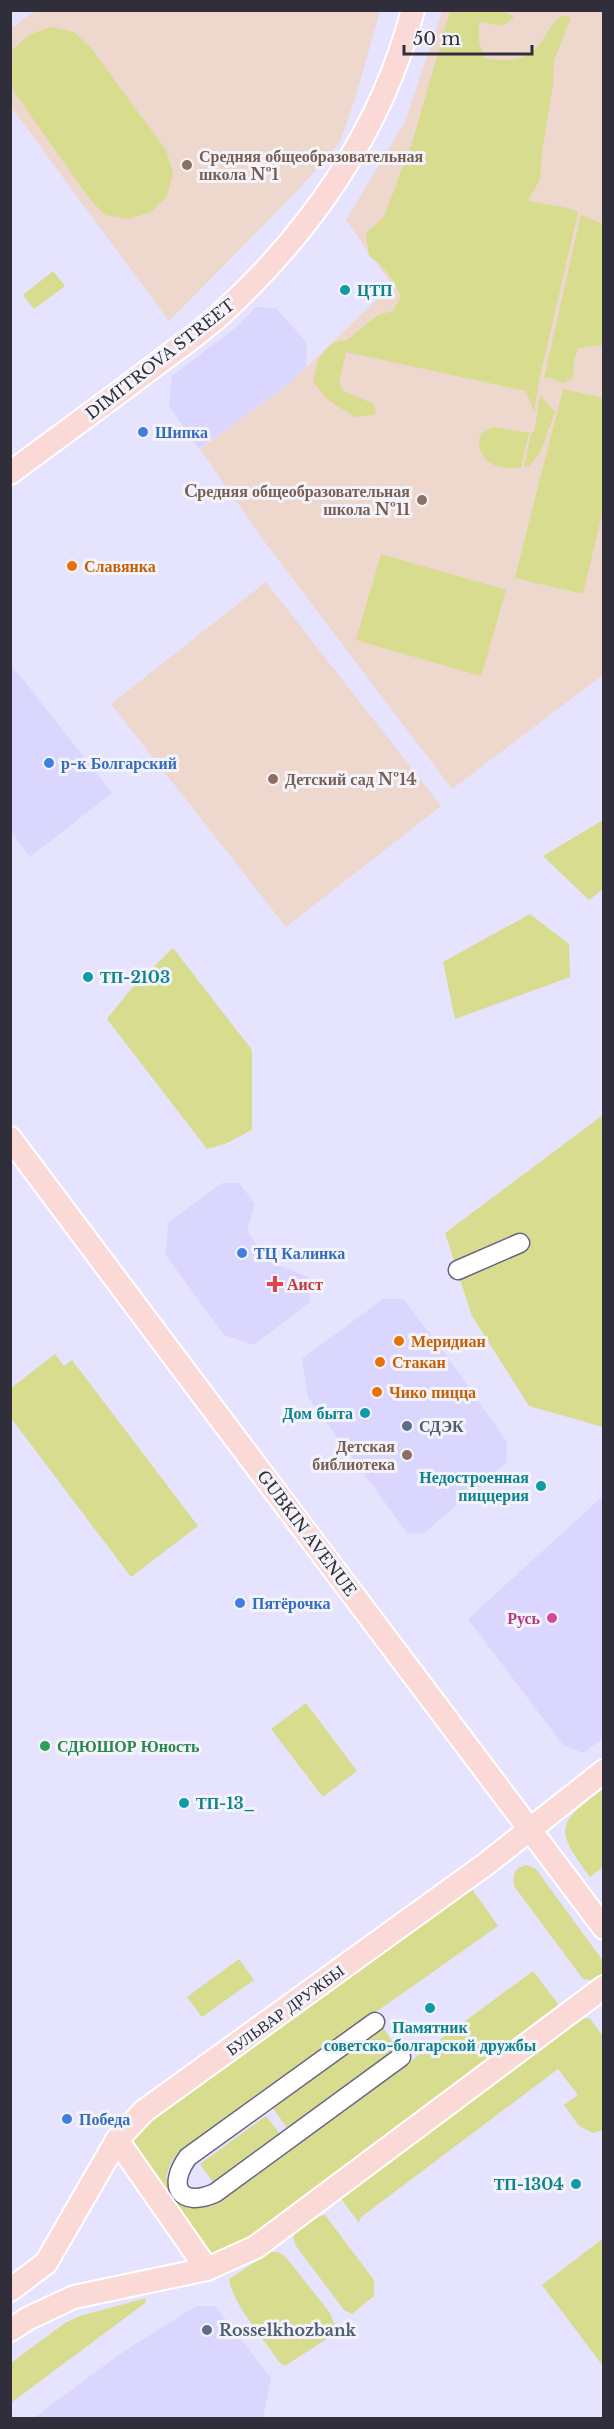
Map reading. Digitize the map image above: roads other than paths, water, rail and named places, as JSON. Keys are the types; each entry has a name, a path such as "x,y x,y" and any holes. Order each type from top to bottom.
{"main road":[{"name":"DIMITROVA STREET","path":"10,473 220,316 294,239 346,165 376,112 413,10"},
{"name":"GUBKIN AVENUE","path":"10,1138 207,1399 277,1496 410,1667 603,1928"},
{"name":"БУЛЬВАР ДРУЖБЫ","path":"10,2290 46,2263 117,2140 144,2111 486,1864 603,1770"},
{"path":"10,2330 29,2318 74,2297 207,2269 256,2247 596,1992"},
{"path":"117,2140 207,2269"}],"street":[{"path":"458,1270 520,1243"},
{"path":"375,2022 188,2157 176,2179 180,2191 190,2199 202,2199 216,2193 401,2058"}],"place":[{"name":"Средняя общеобразовательная школа №1","path":"187,165"},
{"name":"ЦТП","path":"345,290"},
{"name":"Шипка","path":"143,432"},
{"name":"Cредняя общеобразовательная школа №11","path":"422,500"},
{"name":"Славянка","path":"72,566"},
{"name":"р-к Болгарский","path":"49,763"},
{"name":"Детский сад №14","path":"273,779"},
{"name":"ТП-2103","path":"88,977"},
{"name":"ТЦ Калинка","path":"242,1253"},
{"name":"Аист","path":"275,1284"},
{"name":"Меридиан","path":"399,1341"},
{"name":"Стакан","path":"380,1362"},
{"name":"Чико пицца","path":"377,1392"},
{"name":"Дом быта","path":"365,1413"},
{"name":"СДЭК","path":"407,1426"},
{"name":"Детская библиотека","path":"407,1455"},
{"name":"Недостроенная пиццерия","path":"541,1486"},
{"name":"Пятёрочка","path":"240,1603"},
{"name":"Русь","path":"552,1618"},
{"name":"СДЮШОР Юность","path":"45,1746"},
{"name":"ТП-13_","path":"184,1803"},
{"name":"Памятник советско-болгарской дружбы","path":"430,2008"},
{"name":"Победа","path":"67,2119"},
{"name":"ТП-1304","path":"576,2184"},
{"name":"Rosselkhozbank","path":"207,2330"}]}
